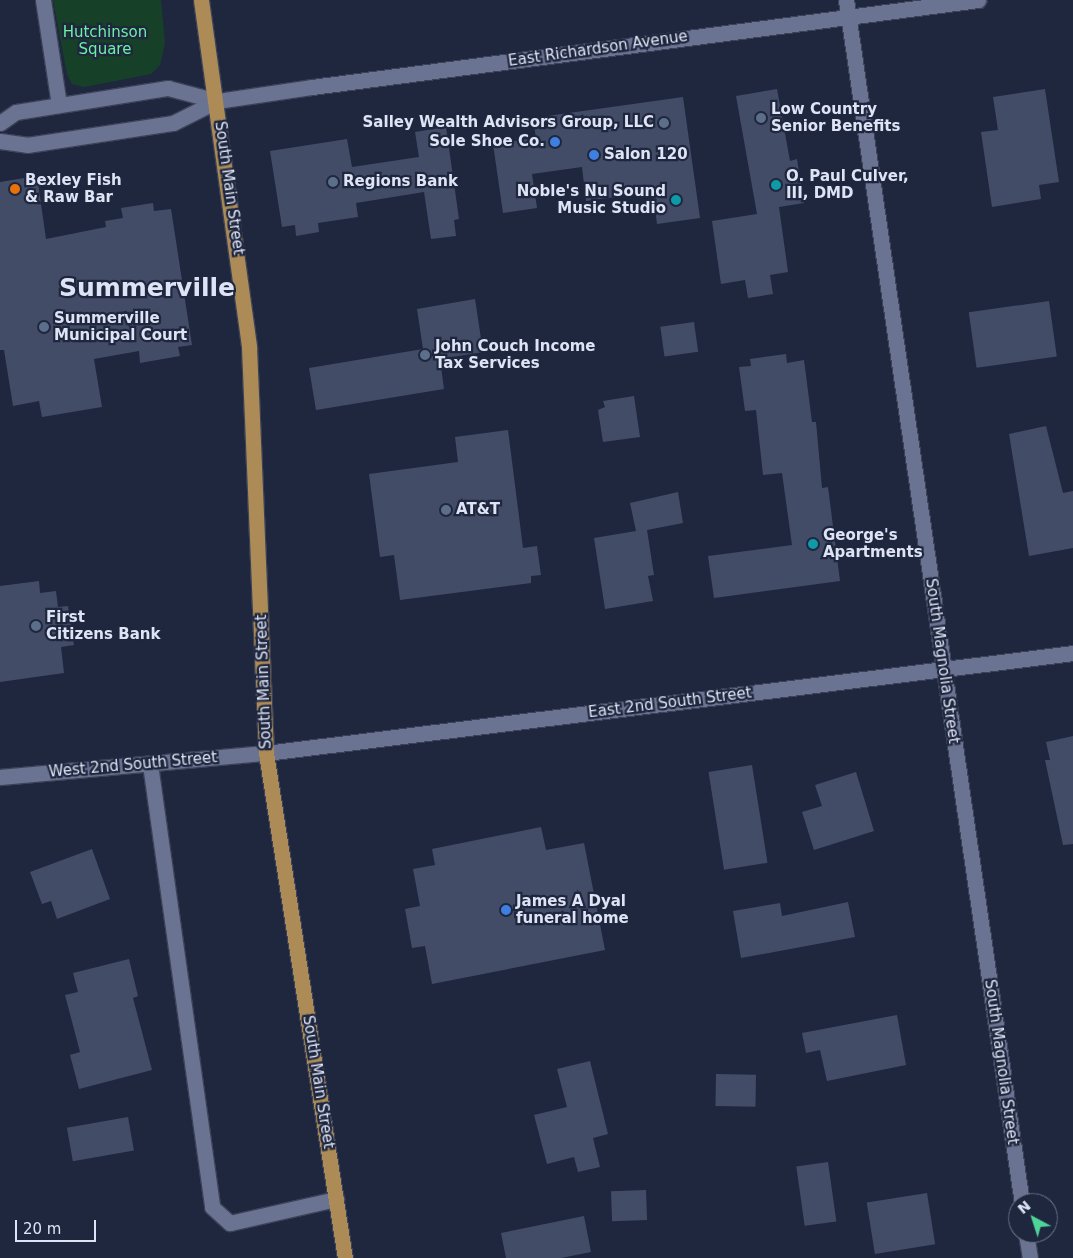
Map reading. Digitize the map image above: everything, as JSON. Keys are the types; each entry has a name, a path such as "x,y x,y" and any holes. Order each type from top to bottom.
{"main road":[{"name":"South Main Street","path":"202,0 249,347 266,753 345,1258"}],"street":[{"path":"43,0 59,105"},
{"name":"South Magnolia Street","path":"846,0 1021,1193"},
{"name":"East Richardson Avenue","path":"217,101 978,0"},
{"path":"0,123 16,112 168,88 217,101"},
{"path":"0,141 27,145 173,124 217,101"},
{"name":"East 2nd South Street","path":"266,753 1073,653"},
{"name":"West 2nd South Street","path":"0,777 266,753"},
{"path":"150,764 212,1207 230,1223 336,1199"},
{"path":"1028,1243 1030,1258"}],"green space":[{"name":"Hutchinson Square","path":"53,0 161,0 165,43 160,65 151,74 84,87 72,84 67,74"}],"building":[{"path":"777,89 790,161 797,159 804,203 779,207 788,272 770,275 773,294 748,298 745,280 721,284 712,221 757,214 736,96"},
{"path":"1045,89 1059,182 1039,185 1041,199 992,207 981,132 998,130 993,97"},
{"path":"683,97 700,218 657,224 653,192 586,201 582,167 532,174 537,208 503,213 493,144 536,138 533,118"},
{"name":"Regions Bank","path":"446,127 459,219 454,220 456,236 431,239 424,192 356,203 358,217 318,223 319,232 296,236 295,225 282,227 270,151 347,139 352,167 419,157 415,132"},
{"path":"37,176 46,239 106,227 105,221 123,218 121,208 153,203 154,211 171,209 192,345 178,347 180,356 140,363 139,351 94,359 102,407 42,417 39,401 13,406 4,350 0,350 0,182"},
{"name":"John Couch Income Tax Services","path":"475,299 483,352 440,359 444,389 316,410 309,368 423,349 417,309"},
{"path":"1049,301 1057,356 977,368 969,312"},
{"path":"694,322 698,352 665,356 660,327"},
{"path":"786,354 787,363 804,360 812,422 816,422 822,488 828,487 840,581 714,598 708,556 792,545 782,473 763,475 756,410 745,411 739,367 751,366 750,359"},
{"path":"634,396 640,437 603,442 598,410 605,407 603,401"},
{"path":"1046,426 1063,493 1073,491 1073,548 1029,556 1009,434"},
{"name":"AT&T","path":"508,430 523,548 537,546 541,575 531,576 531,583 400,600 394,555 380,557 369,474 458,462 455,437"},
{"path":"678,492 683,523 647,530 654,575 648,576 653,601 605,609 594,538 636,531 630,503"},
{"name":"First Citizens Bank","path":"39,581 40,593 56,591 58,607 68,606 74,645 61,647 64,673 0,682 0,586"},
{"path":"1073,736 1073,844 1063,845 1045,760 1050,760 1046,742"},
{"path":"752,765 767,863 724,870 709,772"},
{"path":"856,772 874,831 814,850 802,812 822,806 815,785"},
{"path":"541,827 546,850 584,843 605,950 432,984 425,946 412,948 405,909 420,906 413,869 435,865 432,849"},
{"path":"92,849 110,899 57,919 51,901 42,904 30,872"},
{"path":"848,902 855,937 741,958 733,911 780,903 782,916"},
{"path":"129,959 138,996 133,998 152,1070 79,1089 70,1055 80,1052 65,995 78,992 73,973"},
{"path":"897,1015 906,1065 827,1081 820,1050 806,1053 802,1033"},
{"path":"590,1061 608,1134 593,1138 600,1167 578,1172 574,1157 547,1164 534,1115 567,1107 557,1069"},
{"path":"716,1074 756,1075 755,1107 715,1106"},
{"path":"128,1117 134,1150 73,1161 67,1128"},
{"path":"828,1162 836,1221 805,1226 796,1166"},
{"path":"646,1190 647,1220 612,1221 611,1191"},
{"path":"927,1193 935,1244 875,1254 867,1203"},
{"path":"584,1216 591,1252 561,1258 506,1258 501,1233"}],"place":[{"name":"Low Country Senior Benefits","path":"761,118"},
{"name":"Salley Wealth Advisors Group, LLC","path":"664,123"},
{"name":"Sole Shoe Co.","path":"555,142"},
{"name":"Salon 120","path":"594,155"},
{"name":"Regions Bank","path":"333,182"},
{"name":"O. Paul Culver, III, DMD","path":"776,185"},
{"name":"Bexley Fish & Raw Bar","path":"15,189"},
{"name":"Noble's Nu Sound Music Studio","path":"676,200"},
{"name":"Summerville Municipal Court","path":"44,327"},
{"name":"John Couch Income Tax Services","path":"425,355"},
{"name":"AT&T","path":"446,510"},
{"name":"George's Apartments","path":"813,544"},
{"name":"First Citizens Bank","path":"36,626"},
{"name":"James A Dyal funeral home","path":"506,910"}],"district":[{"name":"Summerville","path":"147,288"}]}
